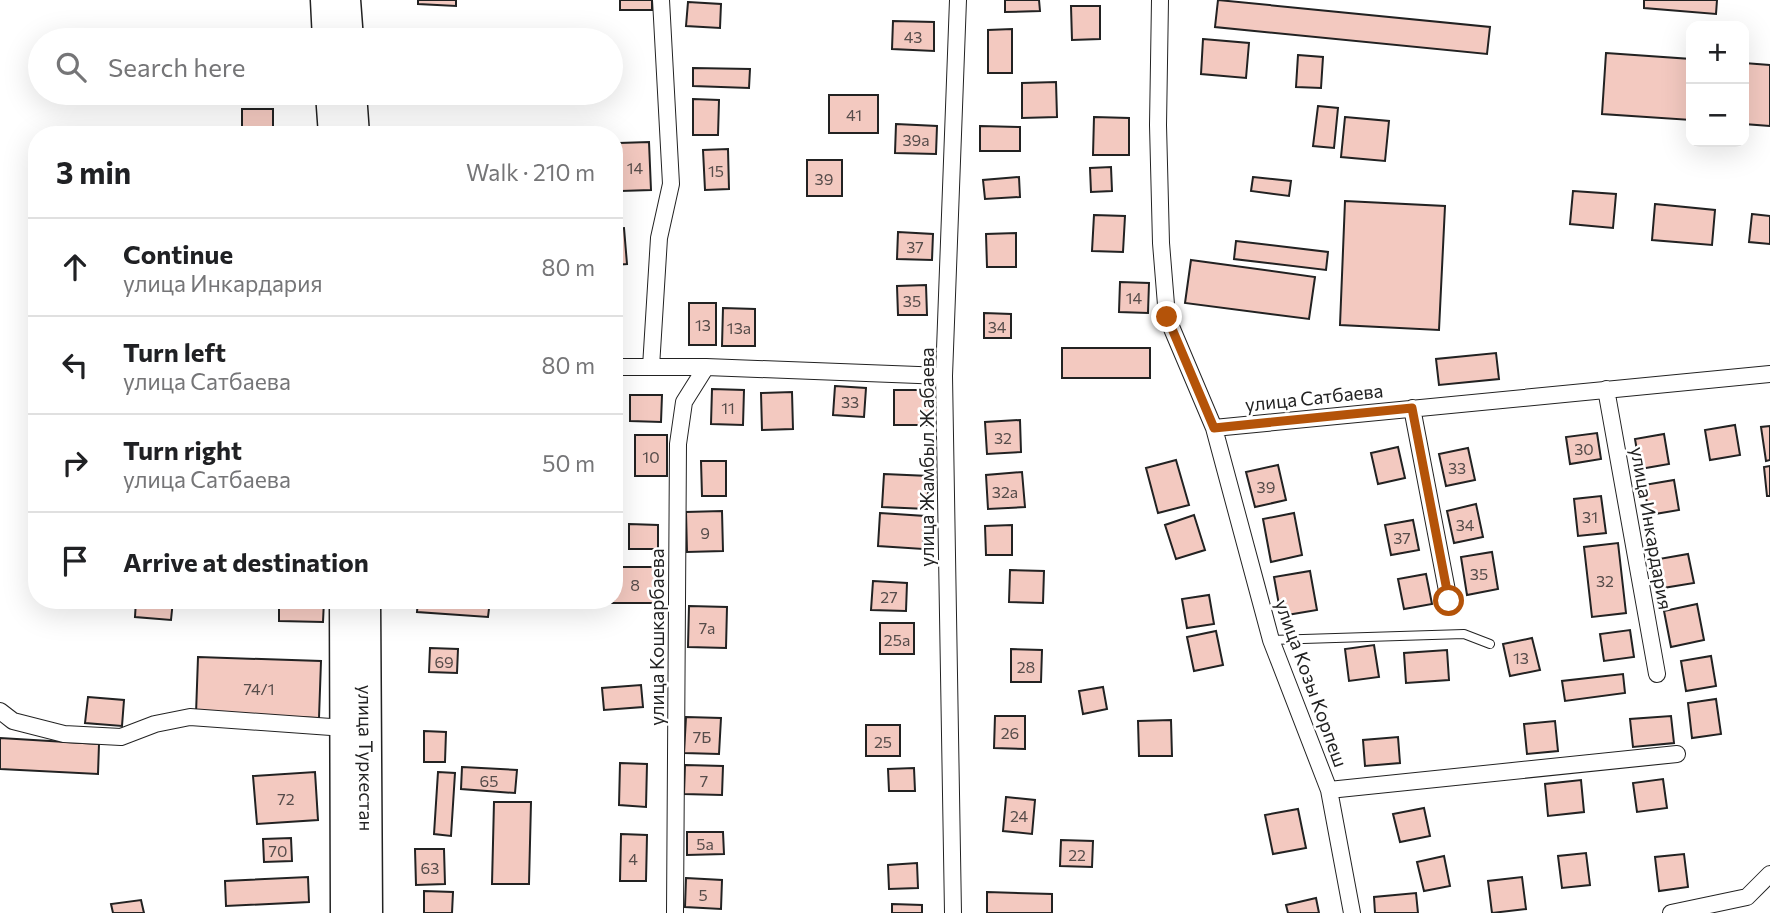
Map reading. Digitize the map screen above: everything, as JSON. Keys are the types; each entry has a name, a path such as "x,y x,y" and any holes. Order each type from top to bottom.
{"highway":[{"path":"325,0 326,28"},
{"path":"346,0 348,28"},
{"path":"331,105 332,126"},
{"path":"353,105 354,126"},
{"name":"улица Туркестан","path":"344,609 345,913"},
{"name":"улица Туркестан","path":"366,609 368,913"}],"street":[{"path":"652,367 659,238 671,184 661,0"},
{"name":"улица Жамбыл Жабаева","path":"953,913 944,376 958,0"},
{"path":"1160,0 1158,125 1161,243 1167,317 1214,428"},
{"path":"623,368 706,367 944,376"},
{"name":"улица Кошкарбаева","path":"675,913 678,444 684,402 706,367"},
{"name":"улица Сатбаева","path":"1214,428 1770,374"},
{"name":"улица Инкардария","path":"1606,389 1657,674"},
{"path":"1412,408 1449,601"},
{"name":"улица Козы Корпеш","path":"1214,428 1271,640 1329,790 1352,913"},
{"path":"0,711 13,721 64,734 121,737 155,724 190,717 345,728"},
{"path":"1329,790 1677,754"},
{"path":"1671,913 1747,898 1770,874"}],"lane":[{"path":"1271,640 1464,634 1490,644"}],"building":[{"path":"418,0 456,0 456,6 418,4"},
{"path":"620,0 652,0 652,10 620,10"},
{"path":"1005,0 1039,0 1040,11 1005,12"},
{"path":"1218,0 1490,27 1487,54 1215,27"},
{"path":"1644,0 1717,0 1716,14 1644,8"},
{"path":"688,2 721,4 720,28 686,26"},
{"path":"1071,6 1100,6 1100,39 1072,40"},
{"path":"893,21 934,22 934,51 892,49"},
{"path":"1012,29 1012,73 988,73 988,30"},
{"path":"1203,39 1249,43 1246,78 1201,74"},
{"path":"1606,53 1686,59 1686,120 1602,114"},
{"path":"1298,55 1323,57 1321,88 1296,87"},
{"path":"1749,63 1770,65 1770,126 1749,124"},
{"path":"693,68 750,69 749,88 693,86"},
{"path":"1056,82 1057,117 1022,118 1022,83"},
{"path":"829,95 878,95 878,133 829,133"},
{"path":"693,99 719,100 718,135 693,135"},
{"path":"1318,106 1338,108 1334,148 1313,146"},
{"path":"242,109 273,109 273,126 242,126"},
{"path":"1094,117 1129,118 1129,155 1093,155"},
{"path":"1345,117 1389,121 1385,161 1341,157"},
{"path":"896,124 937,126 936,154 895,153"},
{"path":"980,126 1020,127 1020,151 980,151"},
{"path":"649,142 651,190 623,191 623,143"},
{"path":"728,149 729,189 705,190 703,150"},
{"path":"807,160 842,160 842,196 807,196"},
{"path":"1111,167 1112,191 1091,192 1090,168"},
{"path":"1019,177 1020,197 985,199 983,180"},
{"path":"1253,177 1291,181 1289,196 1251,191"},
{"path":"1573,191 1616,194 1613,228 1570,224"},
{"path":"1345,201 1445,206 1439,330 1340,325"},
{"path":"1655,204 1715,210 1712,245 1652,240"},
{"path":"1752,214 1770,216 1770,244 1749,242"},
{"path":"1094,215 1125,216 1123,252 1092,251"},
{"path":"623,228 627,264 623,264"},
{"path":"898,232 933,234 932,260 897,259"},
{"path":"1016,233 1016,267 987,267 986,234"},
{"path":"1236,241 1328,252 1326,270 1234,259"},
{"path":"1191,260 1315,277 1309,319 1185,303"},
{"path":"1120,282 1149,283 1148,313 1119,312"},
{"path":"926,285 927,315 898,315 897,286"},
{"path":"689,303 716,303 716,345 689,345"},
{"path":"723,308 755,309 755,346 722,346"},
{"path":"984,313 1011,314 1011,338 984,338"},
{"path":"1062,348 1150,348 1150,378 1062,378"},
{"path":"1496,353 1499,379 1439,385 1436,359"},
{"path":"835,386 866,388 864,417 833,415"},
{"path":"712,389 744,390 743,425 711,424"},
{"path":"894,390 932,390 931,425 894,425"},
{"path":"792,392 793,429 762,430 761,393"},
{"path":"630,395 662,395 661,422 630,421"},
{"path":"1020,420 1021,452 987,454 985,422"},
{"path":"1735,425 1740,455 1710,460 1705,430"},
{"path":"1770,426 1770,460 1766,461 1761,427"},
{"path":"1597,433 1601,459 1570,464 1566,437"},
{"path":"1664,434 1669,464 1640,469 1635,439"},
{"path":"635,435 667,435 667,476 635,476"},
{"path":"1398,447 1405,478 1378,484 1371,453"},
{"path":"1468,448 1475,480 1446,486 1439,454"},
{"path":"1176,460 1189,505 1158,513 1146,468"},
{"path":"701,461 726,461 726,496 702,496"},
{"path":"1278,465 1286,500 1255,507 1246,472"},
{"path":"1770,466 1770,496 1767,496 1764,467"},
{"path":"1022,472 1025,507 988,509 986,475"},
{"path":"884,474 929,476 927,509 882,507"},
{"path":"1674,480 1679,510 1649,515 1644,485"},
{"path":"1601,496 1606,533 1578,536 1574,499"},
{"path":"1476,504 1483,537 1454,543 1447,511"},
{"path":"722,511 723,551 687,552 686,512"},
{"path":"880,513 925,516 923,549 878,546"},
{"path":"1294,513 1302,555 1271,562 1263,519"},
{"path":"1194,515 1205,550 1176,559 1165,525"},
{"path":"1413,520 1419,550 1391,555 1385,525"},
{"path":"629,524 658,525 658,549 629,549"},
{"path":"1012,525 1012,555 986,555 985,526"},
{"path":"1618,543 1626,613 1592,617 1584,547"},
{"path":"1492,552 1498,589 1467,595 1461,557"},
{"path":"1688,554 1694,583 1663,588 1659,559"},
{"path":"623,567 656,567 656,603 623,603"},
{"path":"1010,570 1044,571 1043,603 1009,602"},
{"path":"1310,571 1317,610 1281,616 1274,577"},
{"path":"1426,574 1432,604 1404,609 1398,579"},
{"path":"873,581 907,583 906,611 871,610"},
{"path":"1209,595 1214,624 1187,628 1182,599"},
{"path":"1697,604 1704,640 1671,647 1664,611"},
{"path":"689,606 727,607 726,648 688,647"},
{"path":"135,609 172,609 171,620 135,617"},
{"path":"279,609 324,609 323,622 279,621"},
{"path":"417,609 489,609 488,617 417,612"},
{"path":"880,623 914,623 914,654 880,654"},
{"path":"1630,630 1634,657 1604,661 1600,634"},
{"path":"1216,631 1223,665 1194,671 1187,637"},
{"path":"1532,638 1540,670 1510,676 1503,644"},
{"path":"1374,645 1379,677 1349,681 1345,649"},
{"path":"430,648 458,649 457,673 429,672"},
{"path":"1011,649 1042,650 1041,682 1011,682"},
{"path":"1447,650 1449,680 1406,683 1404,653"},
{"path":"1711,656 1716,686 1686,691 1681,661"},
{"path":"198,657 321,661 319,718 196,714"},
{"path":"1623,674 1625,693 1565,701 1562,681"},
{"path":"641,685 643,707 604,710 602,688"},
{"path":"1103,687 1107,709 1083,714 1079,691"},
{"path":"88,697 124,700 122,726 85,723"},
{"path":"1716,699 1721,734 1692,738 1688,703"},
{"path":"995,716 1025,716 1025,749 994,748"},
{"path":"1671,716 1674,743 1633,747 1630,719"},
{"path":"686,717 721,718 719,754 684,753"},
{"path":"1171,720 1172,756 1139,756 1138,721"},
{"path":"1555,721 1558,751 1527,754 1524,724"},
{"path":"866,725 900,725 900,756 866,756"},
{"path":"424,731 446,732 445,762 424,762"},
{"path":"1398,737 1400,763 1365,766 1363,740"},
{"path":"0,738 99,744 98,774 0,769"},
{"path":"620,763 647,764 646,807 619,805"},
{"path":"685,765 723,766 722,795 684,794"},
{"path":"462,767 517,770 515,793 461,789"},
{"path":"914,768 915,791 889,791 888,769"},
{"path":"315,772 318,820 257,824 253,776"},
{"path":"438,772 455,773 451,836 434,834"},
{"path":"1663,779 1667,808 1637,812 1633,783"},
{"path":"1581,780 1584,812 1548,816 1545,784"},
{"path":"1006,797 1035,800 1032,834 1003,831"},
{"path":"494,802 531,802 529,884 492,884"},
{"path":"1424,808 1430,836 1400,842 1393,814"},
{"path":"1298,809 1306,848 1273,854 1265,815"},
{"path":"687,832 723,832 724,854 687,855"},
{"path":"621,834 647,835 646,881 620,881"},
{"path":"291,838 292,861 264,862 263,839"},
{"path":"1061,840 1093,841 1092,867 1060,866"},
{"path":"415,849 444,849 445,884 416,885"},
{"path":"1586,853 1590,885 1562,888 1558,856"},
{"path":"1684,854 1688,887 1659,891 1655,857"},
{"path":"1444,856 1450,886 1424,891 1417,862"},
{"path":"917,863 918,888 889,889 888,865"},
{"path":"308,877 309,902 226,906 225,881"},
{"path":"1522,877 1526,909 1492,913 1488,881"},
{"path":"686,878 722,880 721,909 685,907"},
{"path":"424,891 453,892 452,913 424,913"},
{"path":"987,892 1052,894 1052,913 987,913"},
{"path":"1416,893 1418,913 1375,913 1374,897"},
{"path":"1316,898 1319,913 1288,913 1286,905"},
{"path":"141,900 144,913 113,913 111,904"},
{"path":"892,904 922,905 922,913 892,913"}],"route":[{"path":"1167,317 1214,428 1412,408 1449,601"}]}
